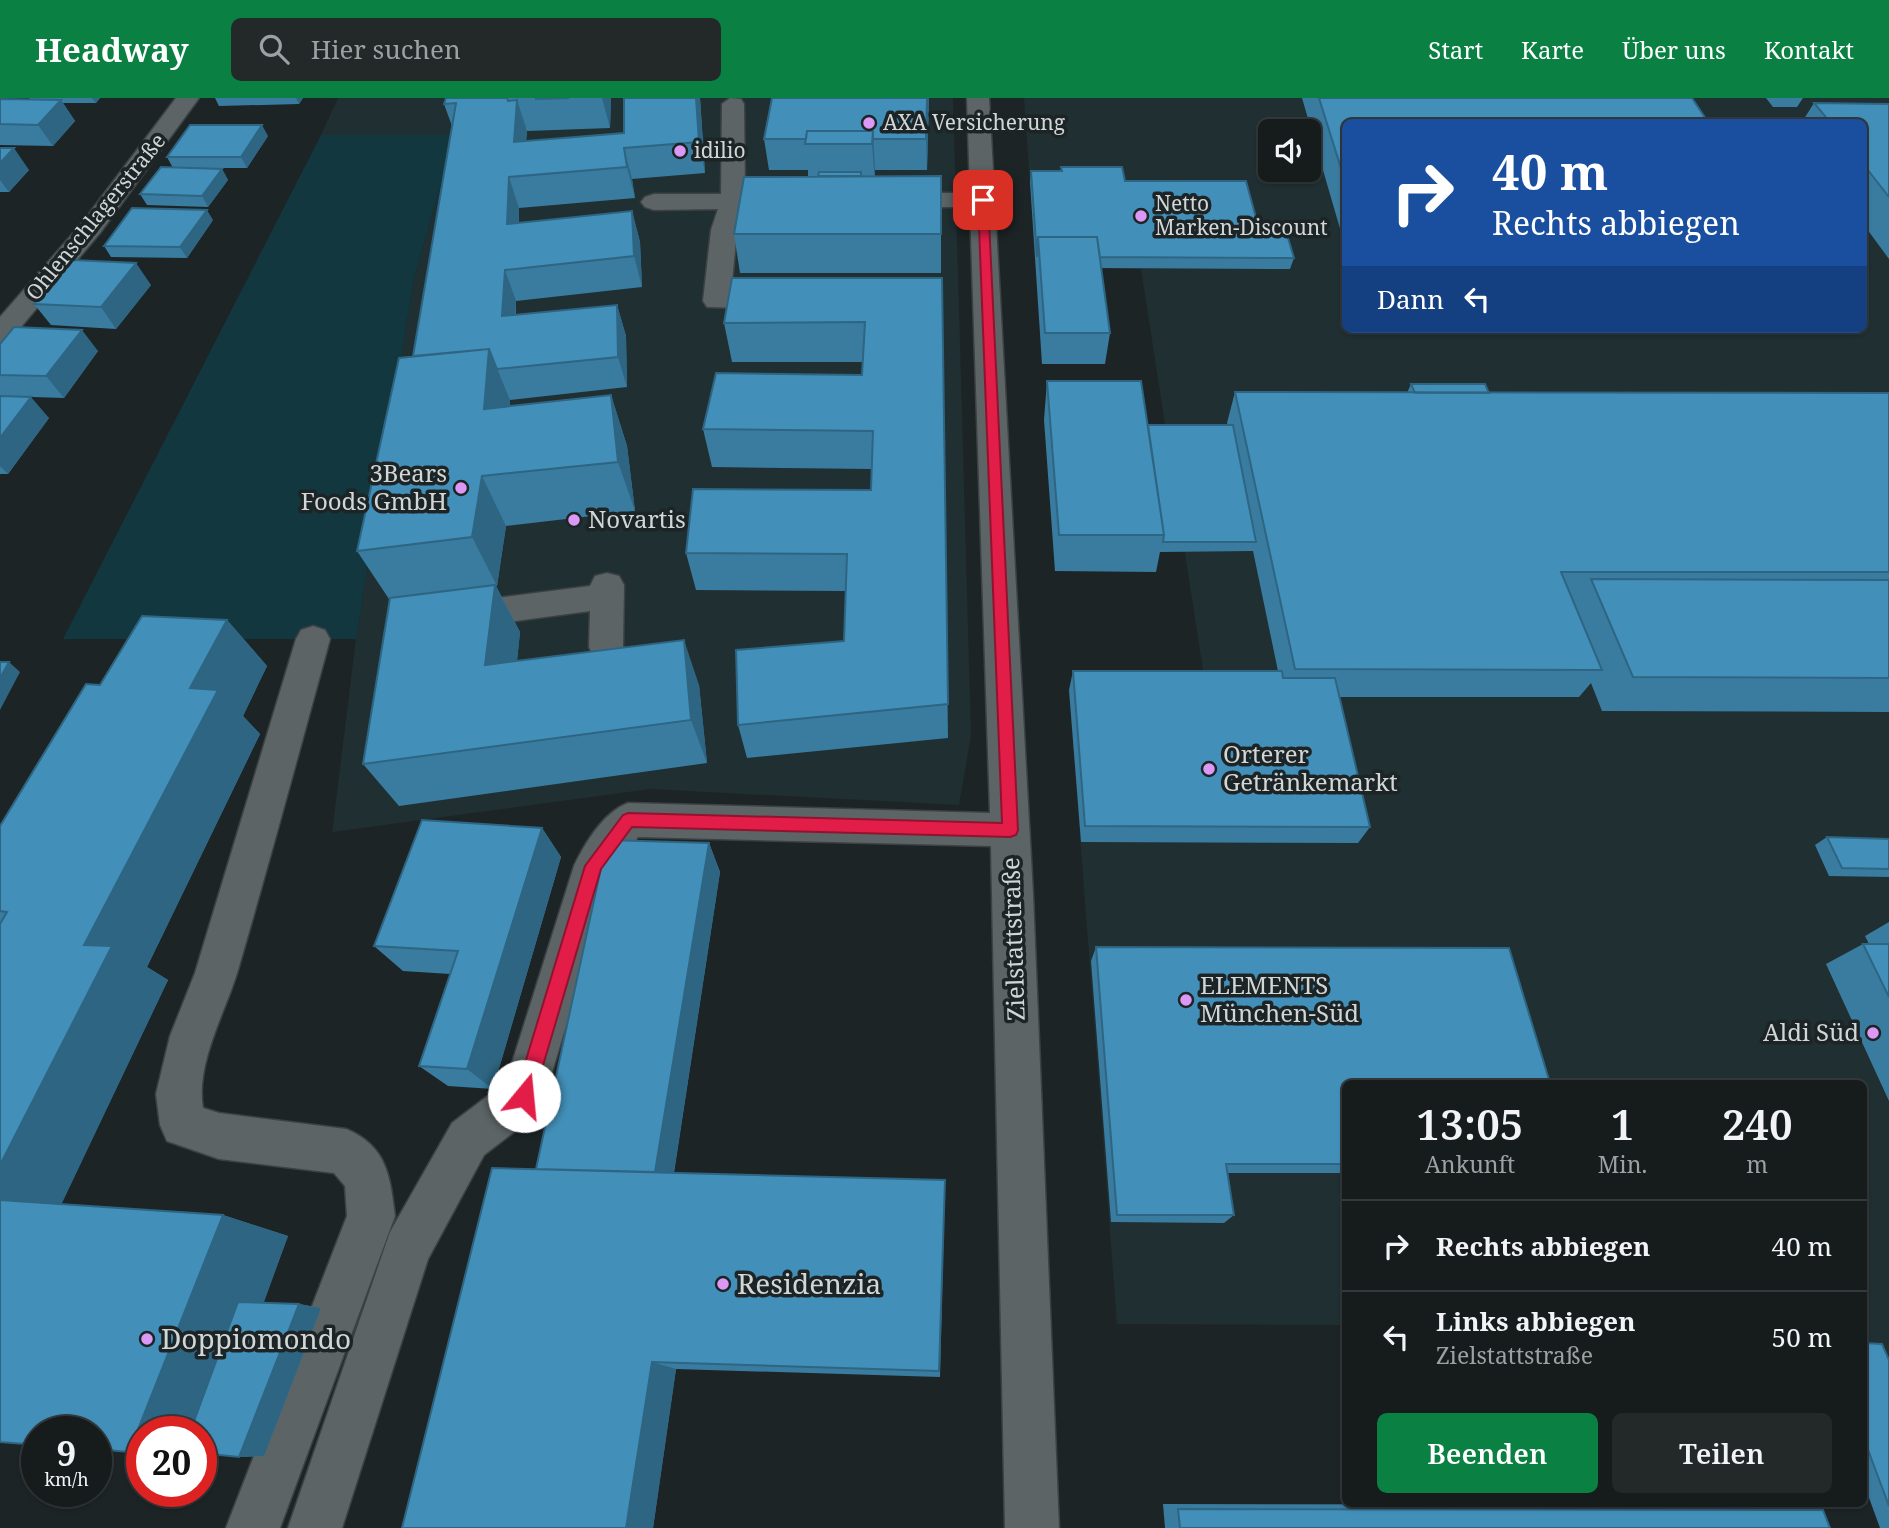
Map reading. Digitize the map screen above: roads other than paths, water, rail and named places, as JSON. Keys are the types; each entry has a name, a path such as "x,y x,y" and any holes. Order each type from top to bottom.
{"street":[{"name":"Ohlenschlagerstraße","path":"0,334 92,229 188,98"},
{"name":"Zielstattstraße","path":"978,98 1010,830 1032,1528"},
{"path":"733,104 733,201 724,230 717,301 808,301"},
{"path":"867,201 983,200"},
{"path":"654,202 813,201"},
{"path":"429,619 607,591 606,647"},
{"path":"253,1528 371,1216 367,1176 346,1152 219,1136 183,1125 178,1094 192,1035 216,973 313,639"},
{"path":"315,1528 407,1248 468,1139 524,1096 594,866 628,820 1010,830"}],"place":[{"name":"AXA Versicherung","path":"869,123"},
{"name":"idilio","path":"680,151"},
{"name":"Netto Marken-Discount","path":"1141,216"},
{"name":"3Bears Foods GmbH","path":"461,488"},
{"name":"Novartis","path":"574,520"},
{"name":"Orterer Getränkemarkt","path":"1209,769"},
{"name":"ELEMENTS München-Süd","path":"1186,1000"},
{"name":"Aldi Süd","path":"1873,1033"},
{"name":"Residenzia","path":"723,1284"},
{"name":"Doppiomondo","path":"147,1339"}]}
